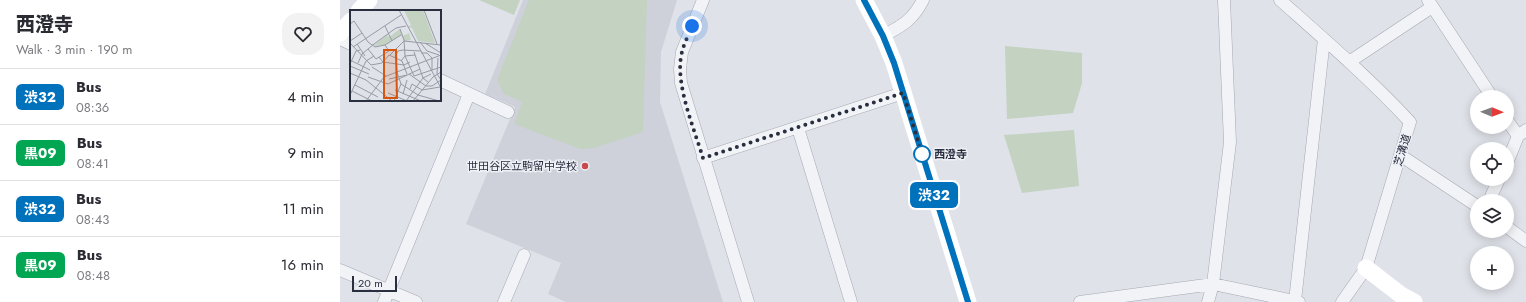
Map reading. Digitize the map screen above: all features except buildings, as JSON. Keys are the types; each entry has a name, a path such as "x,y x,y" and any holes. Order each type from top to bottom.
{"street":[{"path":"360,10 369,0"},
{"path":"703,0 682,52 680,69 681,83 748,302"},
{"path":"864,0 883,36 903,93 968,302"},
{"path":"883,36 908,22 917,11 923,0"},
{"path":"1208,302 1213,284 1230,142 1224,0"},
{"name":"芝溝道","path":"1280,0 1390,100 1410,122 1366,268 1342,302"},
{"path":"1349,62 1430,3 1487,90"},
{"path":"340,33 350,21"},
{"path":"340,39 350,44"},
{"path":"1080,302 1213,284 1297,302 1324,39"},
{"path":"441,80 508,112"},
{"path":"703,158 903,93"},
{"path":"387,296 469,94"},
{"path":"1514,126 1522,133 1514,149"},
{"path":"798,128 851,302"},
{"path":"1400,155 1470,201"},
{"path":"1514,232 1526,241"},
{"path":"504,302 524,255"},
{"path":"1366,268 1401,295 1414,302"},
{"path":"340,270 387,296 416,302"}],"shaded area":[{"name":"世田谷区立駒留中学校","path":"523,0 677,0 661,52 660,102 723,302 566,302 548,294 561,263 466,224 515,107 485,94"}],"green space":[{"path":"479,0 520,0 514,15"},
{"path":"529,0 647,0 643,132 594,148 580,149 514,124 522,102 504,94 497,80"},
{"path":"1005,46 1082,53 1082,83 1073,113 1007,119"},
{"path":"1074,130 1079,186 1022,193 1004,135"}],"bus line":[{"name":"渋32","path":"864,0 883,36 894,63 968,302"}],"place":[{"name":"西澄寺","path":"922,154"},
{"name":"世田谷区立駒留中学校","path":"585,166"}],"route":[{"path":"692,26 682,52 680,69 681,83 703,158 856,110 903,93 924,160 922,154"}]}
